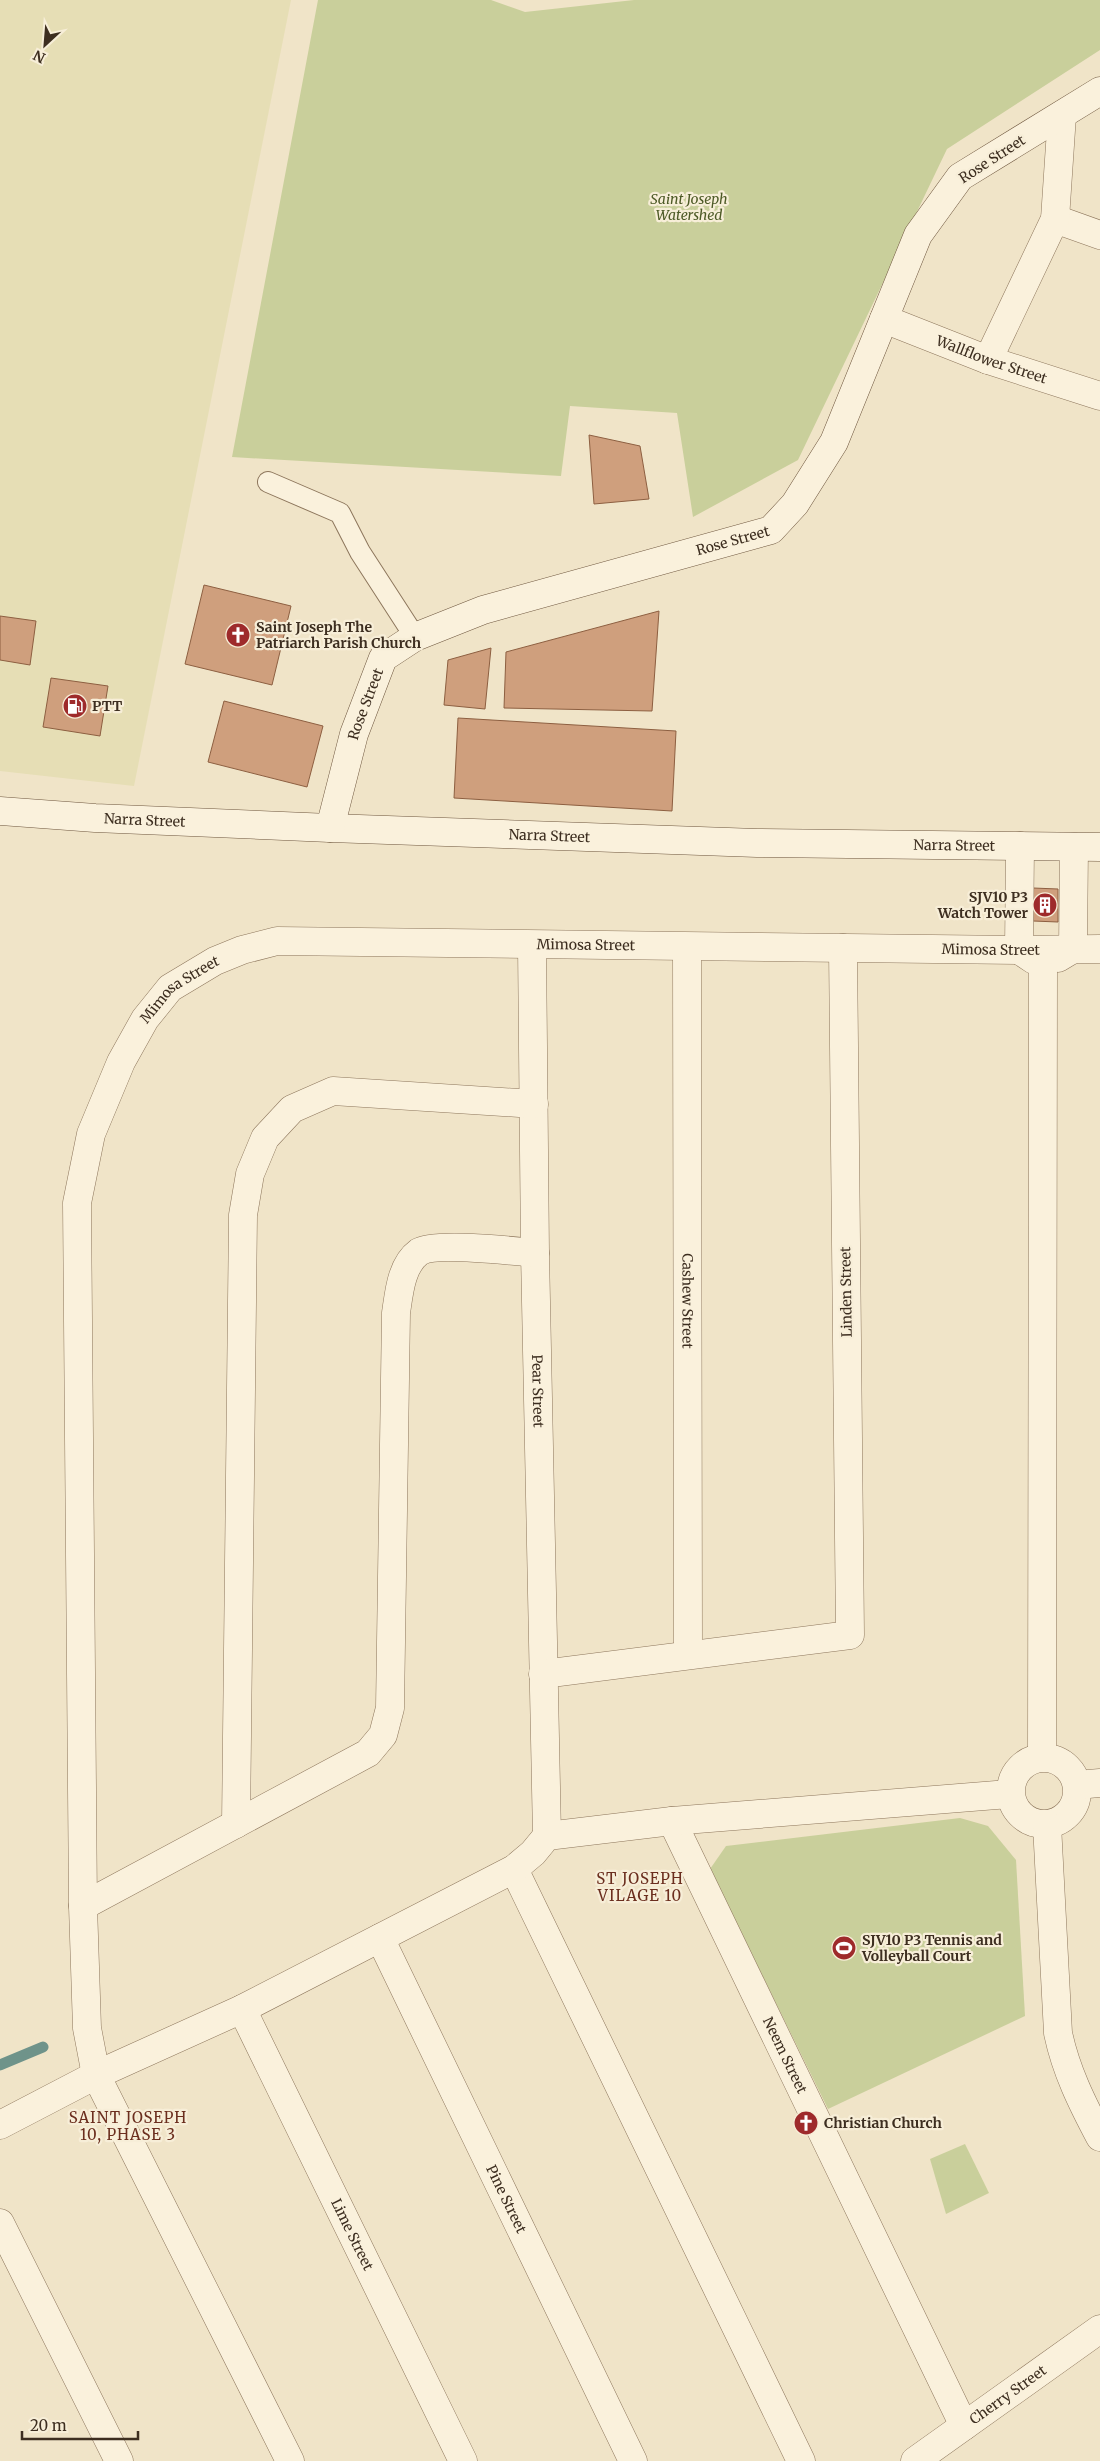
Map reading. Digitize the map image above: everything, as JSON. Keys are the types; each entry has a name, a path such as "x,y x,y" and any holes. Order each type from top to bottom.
{"street":[{"name":"Rose Street","path":"330,828 354,734 383,658 416,637 483,610 771,530 795,504 834,442 918,236 960,177 1100,91"},
{"path":"988,360 1055,220 1062,115"},
{"path":"1055,220 1100,235"},
{"name":"Wallflower Street","path":"884,319 988,360 1100,396"},
{"name":"Narra Street","path":"0,811 95,818 330,828 747,842 1087,847"},
{"path":"1020,846 1018,950 1043,967"},
{"path":"1043,967 1073,950 1087,847"},
{"name":"Mimosa Street","path":"290,2461 96,2075 87,2028 83,1906 77,1203 91,1134 121,1062 145,1019 170,988 215,961 242,950 277,941 688,947 1100,949"},
{"name":"Pear Street","path":"532,945 535,1253 547,1836"},
{"name":"Cashew Street","path":"688,947 688,1655"},
{"name":"Linden Street","path":"688,1655 850,1635 842,948"},
{"path":"1042,1757 1043,967"},
{"path":"236,1824 243,1214 250,1174 265,1138 292,1109 333,1091 534,1104"},
{"path":"83,1906 368,1753 382,1735 390,1708 396,1313 400,1284 408,1265 420,1252 444,1247 535,1253"},
{"path":"543,1674 688,1655"},
{"path":"1042,1757 1058,1760 1088,1784 1077,1796 1067,1815 1047,1825 1034,1824 1022,1817 1014,1806 1009,1794 1012,1780 1018,1768 1029,1761 1042,1757"},
{"path":"0,2125 96,2075 242,2009 514,1870 547,1836 672,1821 1009,1794"},
{"name":"Neem Street","path":"672,1821 964,2426"},
{"path":"1047,1825 1058,2033 1063,2057 1072,2084 1100,2137"},
{"path":"514,1870 801,2461"},
{"name":"Pine Street","path":"380,1938 632,2461"},
{"name":"Lime Street","path":"242,2009 463,2461"},
{"path":"0,2223 119,2461"},
{"name":"Cherry Street","path":"915,2461 1100,2329"}],"lane":[{"path":"268,482 340,513 365,561 416,637"}],"shaded area":[{"path":"0,0 291,0 134,786 0,771"}],"green space":[{"name":"Saint Joseph Watershed","path":"318,0 491,0 525,12 634,0 1100,0 1100,50 947,149 798,460 693,517 677,413 570,406 561,476 232,457"},
{"path":"960,1818 988,1826 1016,1860 1025,2016 828,2109 710,1869 726,1846"},
{"path":"965,2144 989,2193 946,2214 930,2159"}],"building":[{"path":"589,435 640,446 649,499 594,504"},
{"name":"Saint Joseph The Patriarch Parish Church","path":"204,585 291,606 272,685 185,664"},
{"path":"659,611 652,711 504,708 506,652"},
{"path":"0,616 36,621 30,665 0,660"},
{"path":"491,648 485,709 444,705 448,660"},
{"name":"PTT","path":"51,678 108,686 100,736 43,727"},
{"path":"224,701 323,726 307,787 208,762"},
{"path":"458,718 676,731 672,811 454,798"},
{"name":"SJV10 P3 Watch Tower","path":"1033,888 1058,889 1058,922 1033,921"}],"waterway":[{"path":"0,2065 43,2047"}],"place":[{"name":"Saint Joseph The Patriarch Parish Church","path":"238,635"},
{"name":"PTT","path":"75,706"},
{"name":"SJV10 P3 Watch Tower","path":"1045,905"},
{"name":"SJV10 P3 Tennis and Volleyball Court","path":"844,1948"},
{"name":"Christian Church","path":"806,2123"}],"district":[{"name":"ST JOSEPH VILAGE 10","path":"640,1886"},
{"name":"SAINT JOSEPH 10, PHASE 3","path":"128,2126"}]}
